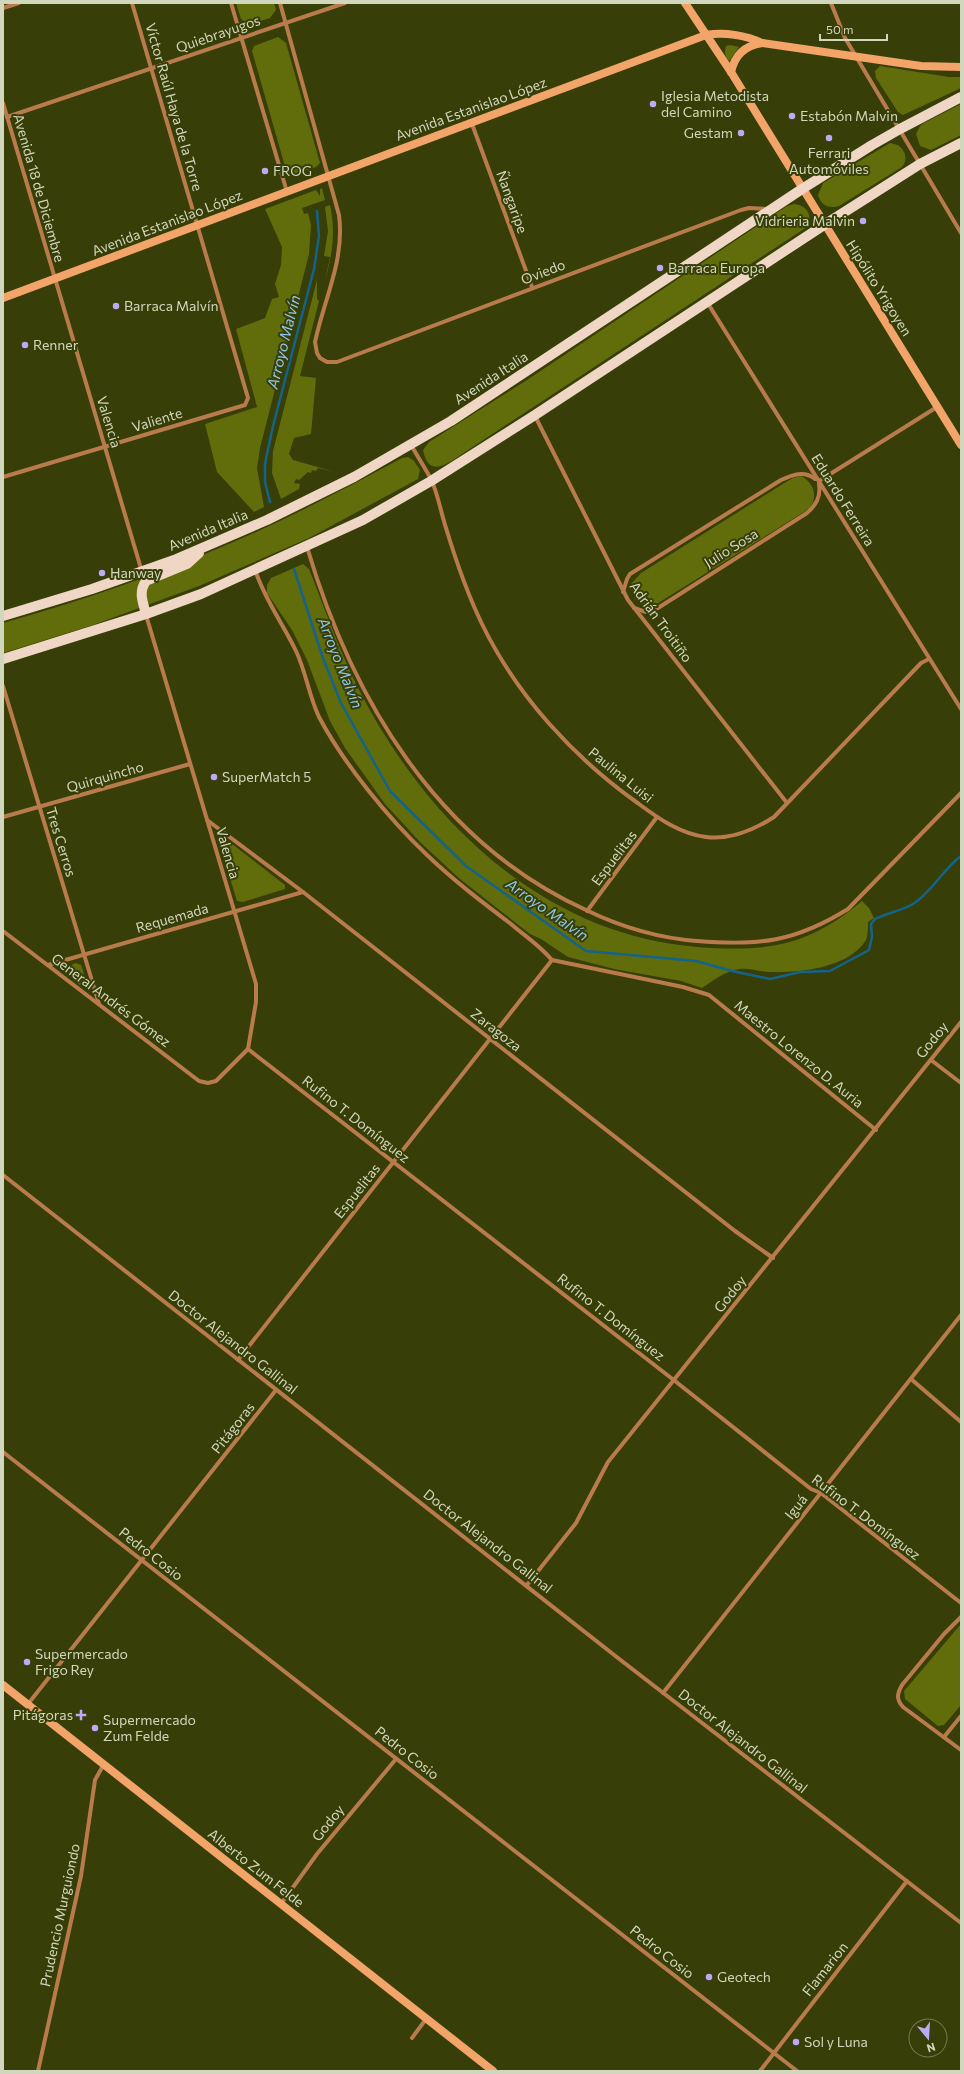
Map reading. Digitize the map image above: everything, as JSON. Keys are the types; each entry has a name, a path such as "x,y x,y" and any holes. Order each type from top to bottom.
{"main road":[{"name":"Avenida Italia","path":"3,616 142,572 204,548 324,493 451,421 802,189 900,128 961,97"},
{"path":"3,659 146,614 200,594 363,520 431,481 535,415 706,301 920,164 961,143"},
{"path":"146,614 141,595 143,585 146,581 187,564 204,548"}],"street":[{"path":"3,8 19,3"},
{"name":"Víctor Raúl Haya de la Torre","path":"132,3 248,402"},
{"path":"231,3 287,192"},
{"path":"280,3 329,175"},
{"name":"Quiebrayugos","path":"7,117 345,3"},
{"name":"Hipólito Yrigoyen","path":"686,3 731,72 961,445"},
{"path":"831,3 839,26 856,57 900,128 961,233"},
{"name":"Avenida Estanislao López","path":"4,297 197,226 329,175 472,124 706,35 717,33 753,39 762,43 921,66 961,67"},
{"path":"731,72 735,60 742,50 747,46 762,43"},
{"name":"Avenida 18 de Diciembre","path":"3,103 55,279"},
{"name":"Ñangaripe","path":"472,124 532,288"},
{"name":"Oviedo","path":"329,175 339,215 340,247 338,262 315,342 317,353 324,361 337,362 741,210 749,208 772,209"},
{"name":"Valencia","path":"55,279 142,572"},
{"name":"Eduardo Ferreira","path":"706,301 928,659 961,709"},
{"name":"Valiente","path":"3,477 245,405 248,402"},
{"path":"623,592 630,574 781,480 805,474 811,475 818,481 938,407"},
{"name":"Adrián Troitiño","path":"535,415 623,592 787,803"},
{"name":"Paulina Luisi","path":"411,445 431,481 458,568 470,597 489,637 509,673 547,721 604,778 657,817 693,834 707,837 724,836 750,831 774,817 921,663 928,659"},
{"name":"Julio Sosa","path":"634,608 646,612 658,608 806,514 817,502 820,493 818,481"},
{"path":"307,546 343,646 360,682 394,741 428,789 460,823 508,864 554,895 607,920 641,931 679,940 754,942 779,939 804,932 826,922 848,909 961,792"},
{"path":"255,570 264,595 296,651 305,671 318,715 336,745 391,818 428,856 497,914 538,944 552,960"},
{"name":"Valencia","path":"146,614 256,984 256,1002 248,1049"},
{"name":"Tres Cerros","path":"3,686 99,1005"},
{"name":"Quirquincho","path":"3,817 190,764"},
{"name":"Espuelitas","path":"587,911 657,817"},
{"name":"Zaragoza","path":"207,820 302,892 735,1231 773,1258"},
{"name":"Requemada","path":"48,966 84,954 302,892"},
{"name":"General Andrés Gómez","path":"3,931 199,1081 208,1083 216,1081 248,1049"},
{"name":"Espuelitas","path":"238,1360 552,960"},
{"name":"Maestro Lorenzo D. Auria","path":"552,960 683,987 708,995 876,1130"},
{"name":"Godoy","path":"527,1585 576,1523 608,1462 675,1381 961,1022"},
{"name":"Rufino T. Domínguez","path":"248,1049 675,1381 811,1489 821,1493 961,1603"},
{"path":"931,1060 961,1083"},
{"name":"Doctor Alejandro Gallinal","path":"3,1175 663,1693 961,1924"},
{"name":"Iguá","path":"663,1693 961,1316"},
{"path":"911,1379 961,1422"},
{"name":"Pitágoras","path":"28,1704 276,1390"},
{"name":"Pedro Cosio","path":"3,1452 797,2071"},
{"path":"961,1617 944,1634 902,1685 898,1692 897,1698 903,1706 961,1750"},
{"name":"Alberto Zum Felde","path":"3,1685 493,2071"},
{"path":"944,1737 961,1716"},
{"name":"Godoy","path":"280,1904 317,1854 396,1759"},
{"name":"Prudencio Murguiondo","path":"38,2071 81,1876 95,1780 104,1764"},
{"name":"Flamarion","path":"760,2071 907,1881"},
{"path":"412,2038 426,2019"}],"green space":[{"path":"236,3 274,3 276,10 270,18 248,25 241,19"},
{"path":"278,37 286,43 320,163 316,167 292,175 286,170 252,51 254,46"},
{"path":"730,45 739,47 729,61 725,50 726,46"},
{"path":"880,66 949,77 961,77 961,88 903,115 898,112 876,78 875,71"},
{"path":"961,104 961,135 931,150 920,146 916,134 920,126"},
{"path":"890,143 901,147 904,153 905,161 902,167 839,206 832,207 823,204 818,195 823,183"},
{"path":"322,188 325,200 302,208 304,214 308,213 311,225 309,254 281,365 277,365 275,369 280,370 260,448 257,468 264,507 254,512 217,472 205,424 257,407 236,329 265,318 272,299 279,297 275,284 281,265 282,247 265,209 316,190 320,196 320,189"},
{"path":"794,204 802,206 808,211 809,223 807,227 455,459 442,466 436,467 430,465 426,460 423,450 429,442 527,380 787,206"},
{"path":"330,205 333,234 330,262 325,281 330,257 324,256 328,231 325,207"},
{"path":"317,280 317,299 319,301 300,376 316,378 311,434 294,438 289,454 293,460 335,472 318,468 316,471 312,470 311,473 308,472 299,480 296,479 294,483 300,484 299,489 281,499 272,473 273,451"},
{"path":"408,457 414,461 420,470 418,479 309,538 199,586 93,625 3,653 3,623 118,587 203,555 296,513 402,458"},
{"path":"801,476 810,483 814,492 813,501 807,510 655,605 644,606 635,599 631,584 641,573 786,482"},
{"path":"303,564 309,569 351,674 385,737 418,782 454,825 495,862 540,895 588,920 641,938 697,947 722,948 765,947 804,937 823,928 862,901 869,908 874,918 868,922 868,934 866,940 848,957 836,963 809,970 782,972 740,969 715,979 702,988 681,981 614,969 568,957 541,939 530,934 460,879 421,843 385,804 345,748 330,721 307,660 292,630 267,593 267,585 271,578"},
{"path":"222,836 285,885 285,889 243,902 237,901 218,839"},
{"path":"76,963 81,965 86,980 84,984 80,985 66,973 66,967"},
{"path":"961,1624 961,1705 944,1725 938,1726 905,1699 904,1691"}],"waterway":[{"name":"Arroyo Malvín","path":"270,502 265,482 265,464 273,426 314,269 319,236 317,211"},
{"name":"Arroyo Malvín","path":"294,569 323,658 341,703 390,791 466,866 586,951 696,961 732,971 770,979 800,972 830,971 869,950 872,937 871,924 875,919 913,904 920,899 961,856"}],"place":[{"name":"Iglesia Metodista del Camino","path":"653,104"},
{"name":"Estabón Malvin","path":"792,116"},
{"name":"Gestam","path":"741,133"},
{"name":"Ferrari Automóviles","path":"829,138"},
{"name":"FROG","path":"265,171"},
{"name":"Vidrieria Malvin","path":"863,221"},
{"name":"Barraca Europa","path":"660,268"},
{"name":"Barraca Malvín","path":"116,306"},
{"name":"Renner","path":"25,345"},
{"name":"Hanway","path":"102,573"},
{"name":"SuperMatch 5","path":"214,777"},
{"name":"Supermercado Frigo Rey","path":"27,1662"},
{"name":"Pitágoras","path":"81,1715"},
{"name":"Supermercado Zum Felde","path":"95,1728"},
{"name":"Geotech","path":"709,1977"},
{"name":"Sol y Luna","path":"796,2042"}]}
